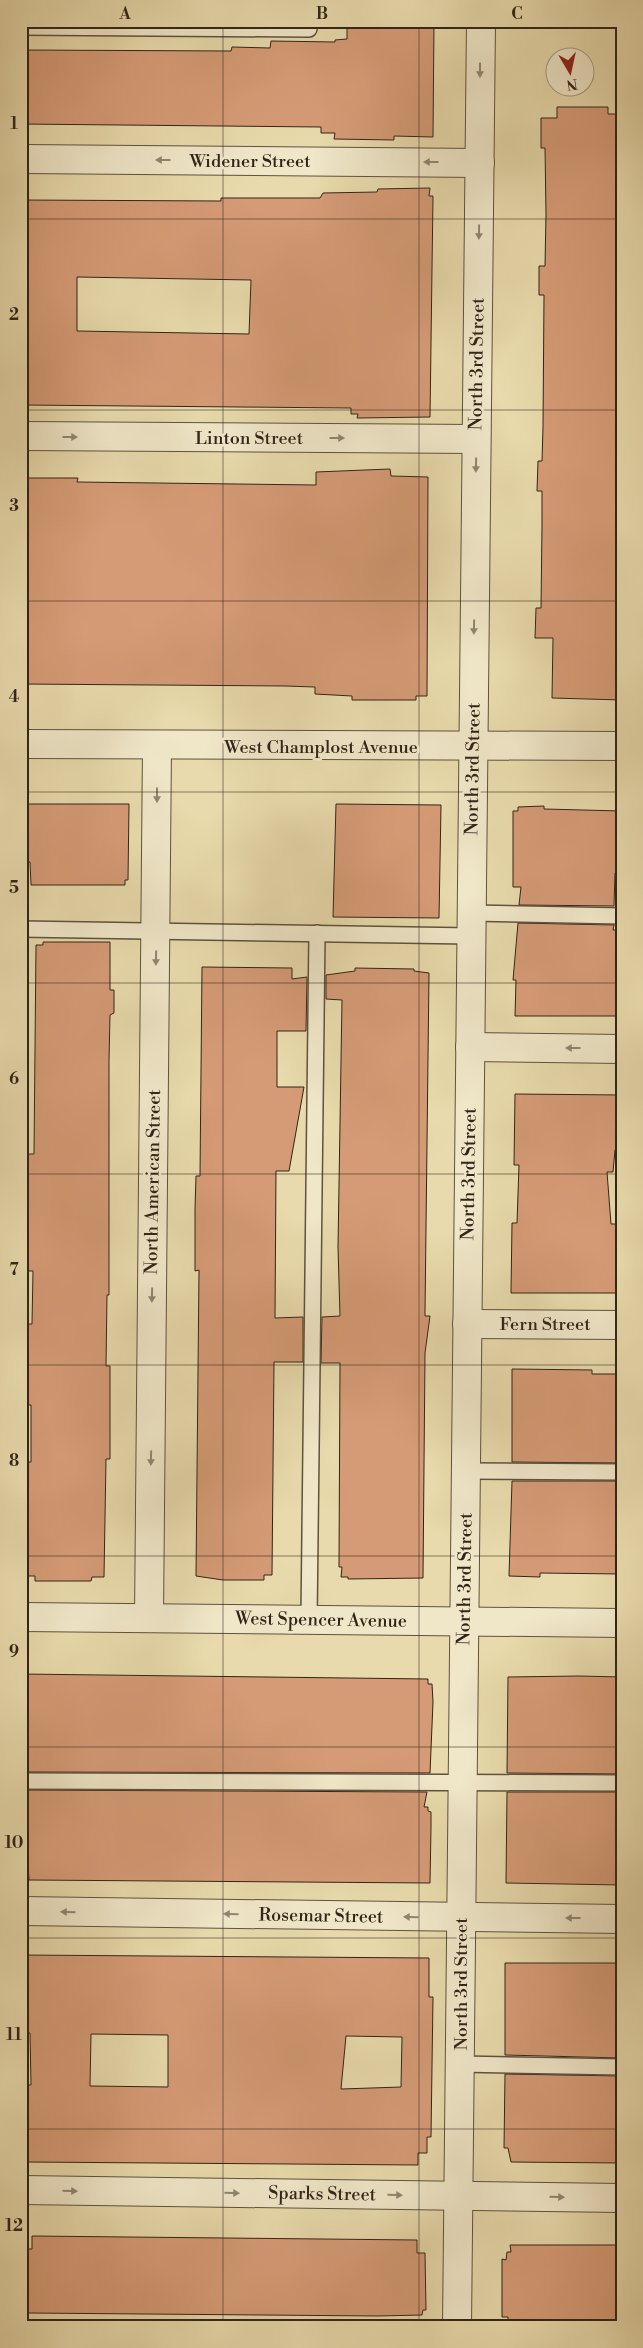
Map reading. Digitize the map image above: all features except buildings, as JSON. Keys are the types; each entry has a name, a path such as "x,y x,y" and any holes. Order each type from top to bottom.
{"street":[{"name":"North 3rd Street","path":"457,2327 481,21"},
{"name":"Widener Street","path":"21,159 480,162"},
{"name":"Linton Street","path":"21,436 476,439"},
{"name":"West Champlost Avenue","path":"21,744 157,746 622,746"},
{"name":"North American Street","path":"149,1618 157,746"},
{"path":"470,1047 622,1049"},
{"name":"Fern Street","path":"467,1324 622,1325"},
{"name":"West Spencer Avenue","path":"21,1617 622,1623"},
{"name":"Rosemar Street","path":"21,1911 622,1919"},
{"name":"Sparks Street","path":"21,2190 622,2198"}],"lane":[{"path":"21,27 309,29 309,21"},
{"path":"21,929 317,932 622,916"},
{"path":"309,1620 317,932"},
{"path":"466,1471 622,1472"},
{"path":"21,1780 622,1783"},
{"path":"460,2064 622,2067"}]}
